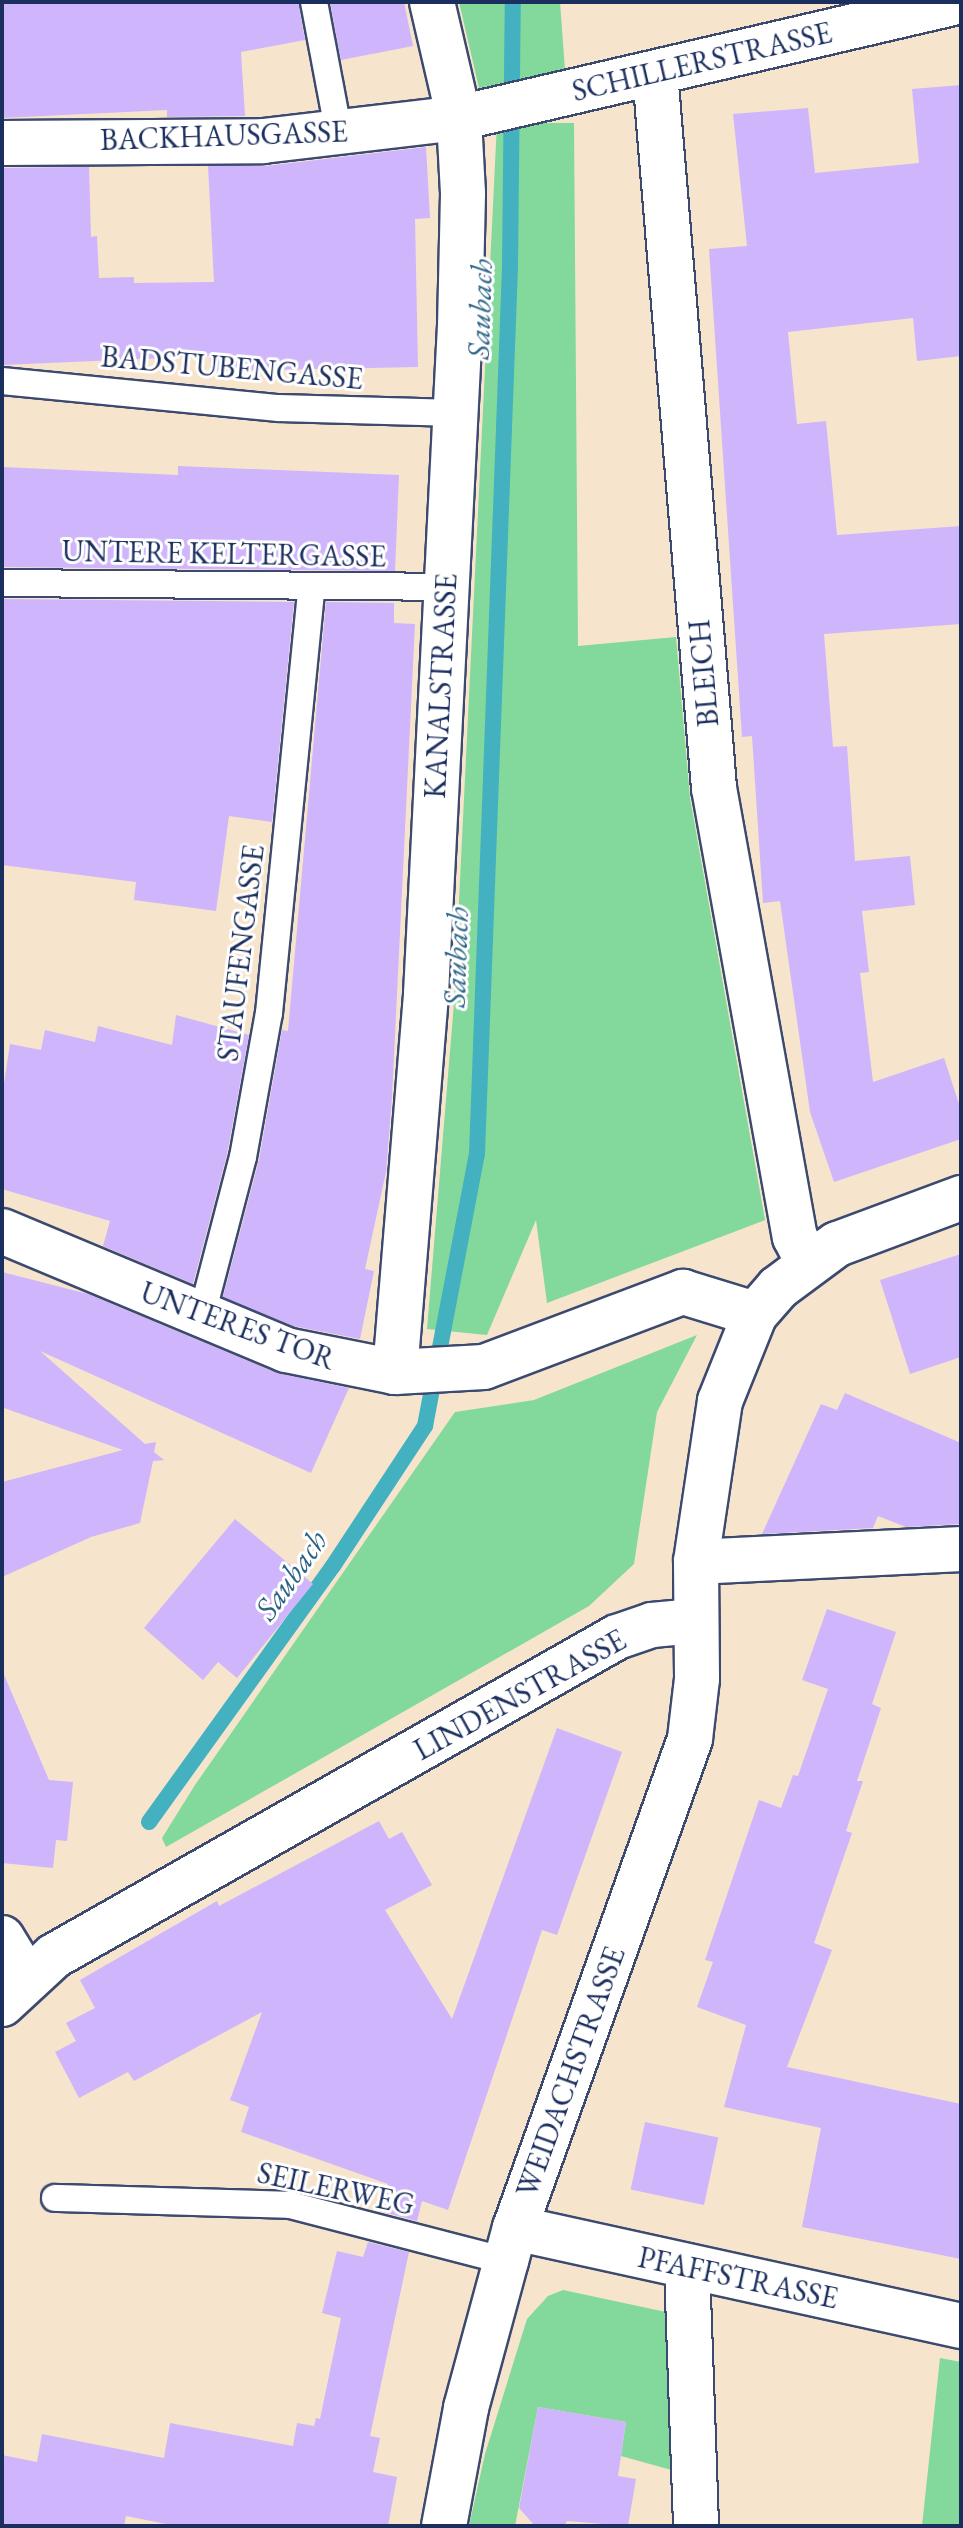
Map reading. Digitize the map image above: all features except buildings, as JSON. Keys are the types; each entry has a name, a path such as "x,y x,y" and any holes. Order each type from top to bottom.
{"street":[{"name":"KANALSTRASSE","path":"408,1373 456,413 463,193 476,114 432,2"},
{"name":"SCHILLERSTRASSE","path":"476,114 957,2"},
{"name":"BLEICH","path":"655,73 714,788 795,1237 808,1263"},
{"name":"BACKHAUSGASSE","path":"2,143 263,141 339,134 476,114"},
{"path":"695,1621 696,1562 720,1401 755,1314 808,1263 879,1225 961,1198"},
{"name":"UNTERES TOR","path":"2,1231 201,1318 286,1350 408,1373 484,1367 683,1292 755,1314"},
{"path":"696,1562 961,1549"},
{"name":"LINDENSTRASSE","path":"15,1992 54,1956 617,1637 652,1625 695,1621"},
{"name":"WEIDACHSTRASSE","path":"444,2526 466,2408 510,2245 690,1739 697,1679 695,1621"},
{"path":"2,1938 15,1992"},
{"name":"PFAFFSTRASSE","path":"510,2245 687,2267 961,2326"},
{"path":"687,2267 696,2526"}],"lane":[{"path":"314,2 339,134"},
{"name":"BADSTUBENGASSE","path":"2,381 279,408 456,413"},
{"name":"UNTERE KELTERGASSE","path":"2,583 311,589 446,587"},
{"name":"STAUFENGASSE","path":"201,1318 243,1157 269,1013 311,589"},
{"name":"SEILERWEG","path":"55,2198 290,2205 510,2245"}],"green space":[{"path":"459,2 560,2 565,70 479,88"},
{"path":"497,123 574,123 578,646 676,637 690,798 765,1220 547,1303 536,1220 487,1335 427,1329 454,1003"},
{"path":"697,1335 657,1412 634,1564 589,1606 166,1847 162,1838 195,1785 455,1412 534,1400"},
{"path":"563,2290 666,2312 673,2348 675,2471 621,2456 626,2422 538,2407 515,2526 469,2526 485,2454 527,2319 548,2296"},
{"path":"940,2358 961,2362 961,2526 922,2526"}],"waterway":[{"name":"Saubach","path":"149,1822 333,1566 425,1426 477,1154 510,267 513,2"}]}
